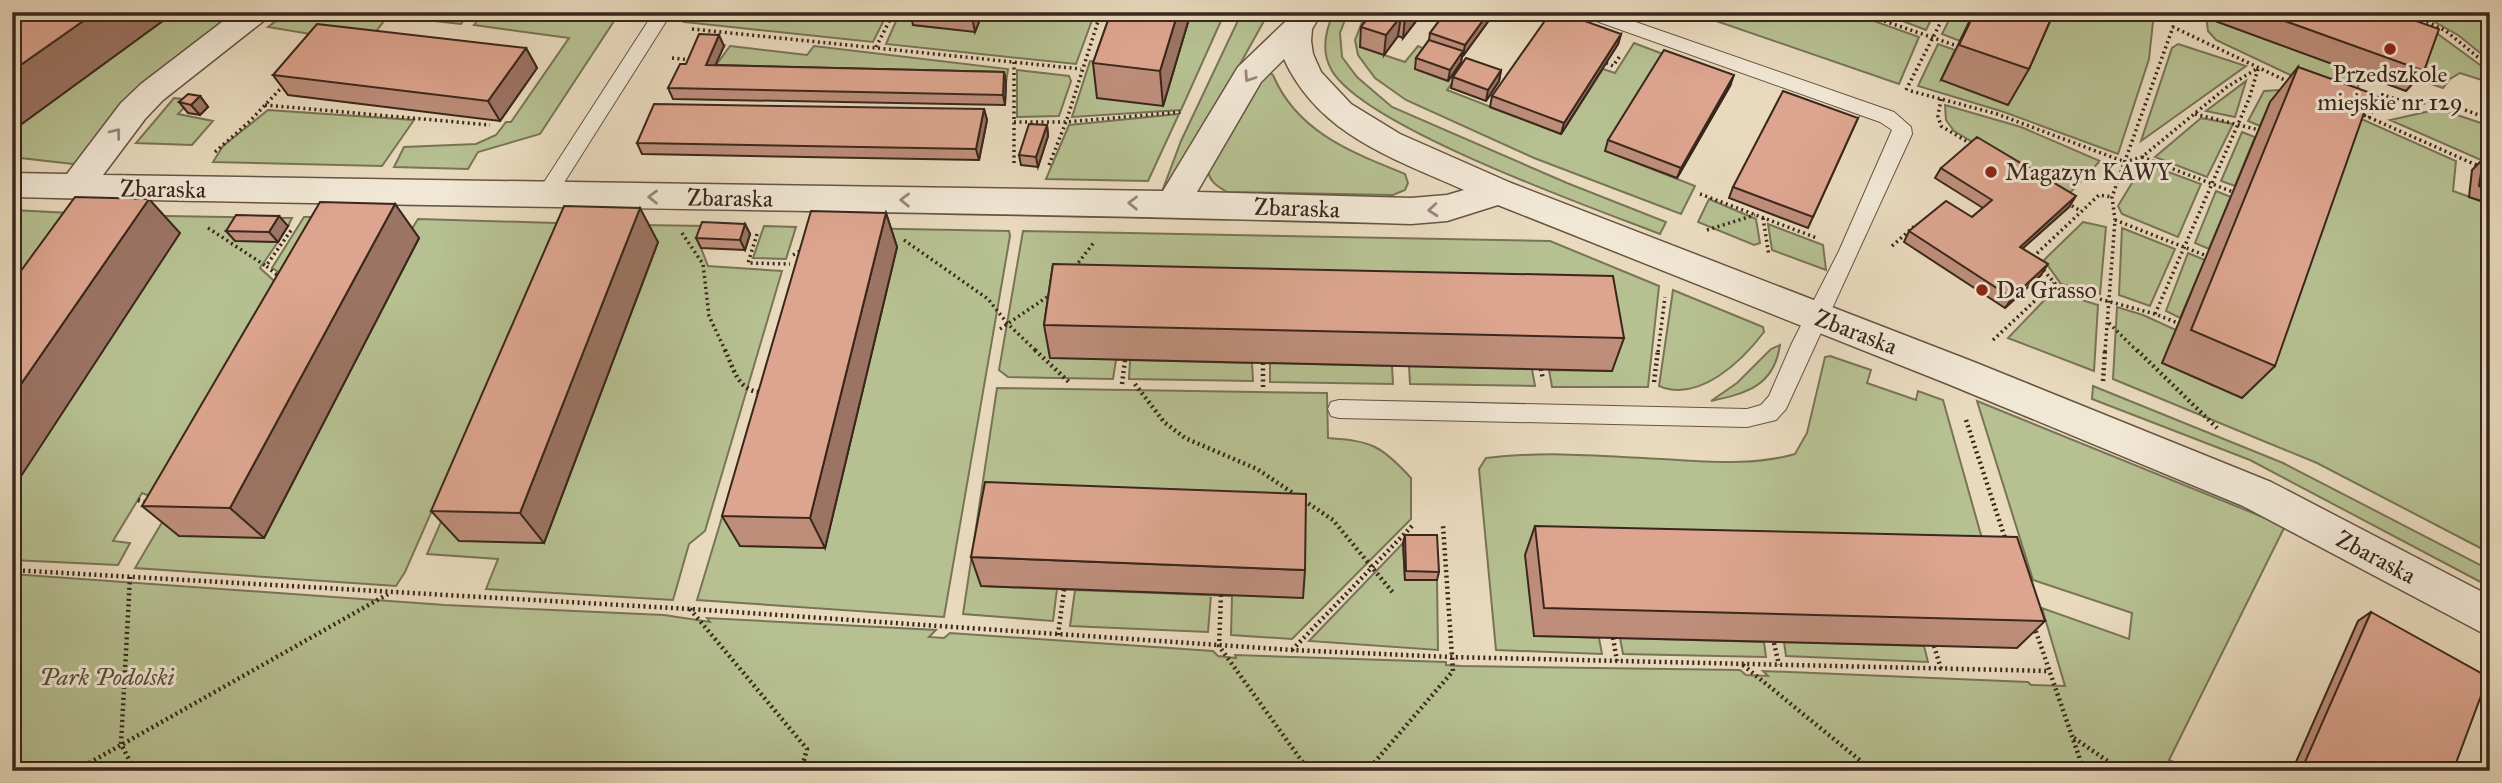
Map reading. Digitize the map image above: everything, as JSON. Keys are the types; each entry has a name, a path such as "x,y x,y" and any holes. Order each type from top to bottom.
{"street":[{"path":"75,188 133,111 152,92 255,12"},
{"path":"1302,21 1297,54 1308,77 1339,112 1396,146 1499,192"},
{"path":"1174,204 1249,75 1302,21"},
{"name":"Zbaraska","path":"12,185 1174,204 1410,211 1447,208 1499,192 1961,373 2276,503 2490,618"}],"lane":[{"path":"546,195 663,12"},
{"path":"1339,409 1747,418 1768,413 1779,402 1803,344 1819,318 1902,134 1901,127 1896,122 1588,12"}],"path":[{"path":"876,47 894,12"},
{"path":"1045,172 1066,122 1101,12"},
{"path":"1869,12 1867,15 1957,46"},
{"path":"1946,12 1906,90 1997,114 2125,162 2141,157 2227,87 2258,68"},
{"path":"2407,12 2446,31 2490,67"},
{"path":"2103,381 2115,220 2112,197 2173,27 2295,85"},
{"path":"688,29 1081,69"},
{"path":"1086,56 1098,58"},
{"path":"1014,62 1014,167"},
{"path":"2155,314 2239,122 2258,68"},
{"path":"214,154 219,146 265,106 287,81"},
{"path":"2369,118 2379,94 2414,105 2437,100 2490,119"},
{"path":"1941,99 1938,116 1941,126 1976,147"},
{"path":"265,106 490,125"},
{"path":"1014,122 1066,122 1186,111"},
{"path":"2356,112 2490,171"},
{"path":"2194,114 2239,122 2259,130"},
{"path":"2141,157 2233,191"},
{"path":"1700,194 1850,251"},
{"path":"2112,197 2099,195 2032,256 2059,288 2108,300 2178,323"},
{"path":"2058,197 2081,211"},
{"path":"1703,231 1756,215"},
{"path":"1763,218 1769,255 1765,264"},
{"path":"2115,220 2207,256"},
{"path":"201,223 289,285"},
{"path":"678,224 703,264 709,316 742,386 753,392 773,392"},
{"path":"266,267 294,226"},
{"path":"758,230 748,263 790,264"},
{"path":"1072,272 1102,232"},
{"path":"902,239 984,296 1007,323 1070,383"},
{"path":"1993,340 2054,283"},
{"path":"1000,328 1045,300 1054,291"},
{"path":"1652,394 1665,295"},
{"path":"2108,322 2217,428"},
{"path":"1122,384 1125,360"},
{"path":"1263,363 1263,387"},
{"path":"1961,373 1960,403 2007,543"},
{"path":"1135,384 1164,422 1185,438 1257,470 1333,520 1394,594"},
{"path":"138,500 151,504"},
{"path":"1292,650 1412,526"},
{"path":"1367,771 1453,671 1443,526"},
{"path":"12,570 690,609 1292,650 1450,657 2049,671"},
{"path":"130,577 121,744 135,771"},
{"path":"1058,635 1064,590"},
{"path":"75,771 389,593"},
{"path":"1221,595 1219,646 1309,771"},
{"path":"690,609 807,749 801,771"},
{"path":"2032,620 2084,771"},
{"path":"1614,638 1617,661"},
{"path":"1774,642 1779,665"},
{"path":"1934,646 1941,668"},
{"path":"1742,664 1873,771"},
{"path":"2073,737 2122,771"}],"green space":[{"path":"175,12 243,12 82,159 73,164 12,157 12,131"},
{"path":"288,12 470,12 461,24 388,16 363,48 322,36 268,27"},
{"path":"484,12 620,12 540,134 478,152 468,169 394,167 404,147 476,144 496,135 506,122 511,122 569,38 474,25"},
{"path":"691,12 888,12 873,42 684,22"},
{"path":"900,12 919,12 913,25 974,31 983,12 1095,12 1076,64 886,44"},
{"path":"1191,12 1225,12 1181,110 1072,117 1090,61 1109,63 1163,106"},
{"path":"1242,12 1269,12 1175,181 1163,189 1181,141"},
{"path":"1334,12 1348,12 1340,33 1342,57 1357,77 1392,107 1567,183 1666,222 1660,234 1482,163 1386,115 1351,91 1331,69 1326,55 1326,40"},
{"path":"1366,12 1387,12 1384,55 1405,62 1418,46 1427,50 1448,81 1461,62 1466,64 1447,90 1561,134 1603,69 1615,73 1634,43 1692,65 1606,151 1695,186 1681,214 1534,158 1406,100 1375,78 1358,55 1355,40"},
{"path":"1690,12 1849,12 1919,37 1899,84"},
{"path":"1879,12 1935,12 1926,30"},
{"path":"1953,12 1974,12 1960,41 1942,34"},
{"path":"2049,12 2154,12 2149,59 2118,154 2004,112 1918,86 1938,44 1955,50 1941,80"},
{"path":"2417,12 2490,12 2490,61 2458,35"},
{"path":"2206,15 2216,18 2215,21 2357,73 2359,95 2318,88 2216,40 2208,31"},
{"path":"2427,26 2487,70 2482,80 2460,73 2450,79 2443,88 2411,77"},
{"path":"2178,44 2246,66 2141,141 2172,48"},
{"path":"730,46 807,55 814,46 1008,69 1006,83 714,68"},
{"path":"1017,70 1069,76 1071,81 1059,116 1017,117"},
{"path":"1268,72 1273,75 1283,95 1311,126 1346,148 1405,174 1408,183 1405,190 1393,195 1227,192 1216,185 1209,176 1207,167 1259,74"},
{"path":"2246,81 2235,117 2206,111"},
{"path":"2294,89 2456,161 2453,191 2490,204 2490,553 2317,463 2113,379 2117,307 2176,330 2163,363 2271,103 2260,126 2248,121 2264,91"},
{"path":"174,98 191,100 178,114 213,121 192,145 136,143"},
{"path":"1945,105 2021,127 2100,161 2066,197 1954,131 1946,120"},
{"path":"2439,109 2490,126 2490,164 2390,120"},
{"path":"268,110 414,120 382,166 213,162 223,146"},
{"path":"1179,114 1148,181 1046,179 1069,125"},
{"path":"2201,118 2233,124 2207,177 2155,157"},
{"path":"2242,132 2255,137 2235,186 2221,181"},
{"path":"2144,163 2201,184 2178,237 2122,214 2118,206"},
{"path":"2216,191 2231,197 2209,249 2195,243"},
{"path":"1709,199 1756,219 1760,243 1754,245 1698,222"},
{"path":"12,210 89,214 49,272 12,271 12,254 16,249 12,249"},
{"path":"105,215 292,218 288,226 245,225 236,240 278,242 260,268 283,289 161,500 142,493 113,541 130,543 118,565 12,560 12,490"},
{"path":"304,217 318,217 290,279 272,268"},
{"path":"418,219 556,223 557,226 405,572 396,586 135,568 180,492 373,224 413,227"},
{"path":"2083,222 2106,227 2100,294 2061,284 2044,260"},
{"path":"571,224 708,226 701,248 708,266 782,271 705,531 689,544 673,600 486,589 498,559 427,554"},
{"path":"1768,224 1823,245 1826,270 1772,250"},
{"path":"764,226 796,227 786,259 753,258"},
{"path":"848,228 1009,231 944,617 697,600 726,504 740,546 825,548 789,290 798,256"},
{"path":"2122,228 2175,249 2150,306 2119,295"},
{"path":"1023,231 1550,241 1659,286 1648,387 1552,387 1549,370 1612,371 1602,310 1116,360 1113,379 1008,377 999,370"},
{"path":"2188,253 2205,260 2180,318 2166,311"},
{"path":"1673,290 1763,327 1764,332 1732,366 1704,384 1689,389 1674,390 1659,386"},
{"path":"2053,291 2098,305 2094,371 2008,338"},
{"path":"1780,345 1777,359 1765,379 1747,391 1711,401 1737,383 1771,349"},
{"path":"1830,356 1871,370 1867,383 1916,400 1918,391 1943,400 1990,567 1534,635 1599,638 1602,654 1496,650 1479,469 1486,458 1558,454 1737,462 1795,454 1807,433 1825,357"},
{"path":"1130,360 1252,363 1253,381 1129,379"},
{"path":"1270,363 1392,366 1393,384 1270,382"},
{"path":"1409,366 1532,369 1535,386 1410,384"},
{"path":"2093,386 2283,463 2490,570 2490,587 2250,460 2092,399"},
{"path":"997,388 1327,393 1328,438 1365,443 1383,452 1401,467 1411,478 1411,519 1292,639 1231,635 1232,596 1057,589 1053,621 963,614"},
{"name":"Park Podolski","path":"1977,401 2285,526 2169,760 2195,771 12,771 12,574 445,605 664,615 710,622 707,618 936,630 929,637 944,638 950,633 1213,651 1218,656 1236,658 1235,655 1446,662 1446,665 1461,666 1740,670 1746,675 1768,676 1763,671 2028,682 2031,685 2065,686 2042,608 2129,639 2132,613 2033,580"},
{"path":"1403,543 1405,580 1437,580 1438,650 1309,641"},
{"path":"1075,590 1211,595 1208,632 1070,626"},
{"path":"1620,638 1764,642 1766,657 1623,654"},
{"path":"1784,642 1924,646 1928,662 1786,656"}],"building":[{"path":"25,12 96,12 12,71 12,21"},
{"path":"1111,12 1178,12 1160,71 1093,63"},
{"path":"1373,12 1410,12 1405,18 1401,16 1386,35 1361,27"},
{"path":"1446,12 1489,12 1465,45 1430,33"},
{"path":"1551,12 1560,12 1621,34 1564,123 1492,96"},
{"path":"1975,12 2054,12 2029,69 1959,45"},
{"path":"2260,12 2391,12 2439,29 2424,71"},
{"path":"317,24 526,48 488,101 273,75"},
{"path":"699,34 719,35 706,65 1004,72 1003,95 668,88 680,64 686,64"},
{"path":"1429,40 1463,51 1450,70 1416,58"},
{"path":"1664,50 1734,75 1681,168 1608,140"},
{"path":"1466,58 1501,70 1488,90 1453,77"},
{"path":"2298,67 2371,93 2275,366 2191,330"},
{"path":"1783,91 1858,118 1813,217 1733,187"},
{"path":"188,94 200,96 191,105 179,102"},
{"path":"654,104 984,109 976,149 637,143"},
{"path":"1029,124 1047,125 1036,157 1019,155"},
{"path":"1977,137 2076,196 2020,247 2048,264 2012,298 1909,231 1946,201 1972,217 1992,200 1941,168"},
{"path":"2483,159 2490,162 2490,190 2479,186"},
{"path":"75,197 149,199 12,397 12,283"},
{"path":"320,202 395,204 230,508 142,506"},
{"path":"564,206 640,208 520,513 431,511"},
{"path":"811,211 886,213 810,518 722,516"},
{"path":"236,215 279,216 269,232 226,231"},
{"path":"702,222 745,224 740,240 696,238"},
{"path":"1053,264 1613,276 1624,338 1044,325"},
{"path":"985,482 1306,494 1305,570 971,557"},
{"path":"1535,526 2017,537 2045,621 1544,608"},
{"path":"1405,535 1437,535 1439,572 1406,571"},
{"path":"2371,612 2488,677 2453,771 2301,771"}],"place":[{"name":"Przedszkole miejskie nr 129","path":"2390,49"},
{"name":"Magazyn KAWY","path":"1991,172"},
{"name":"Da Grasso","path":"1982,290"}]}
